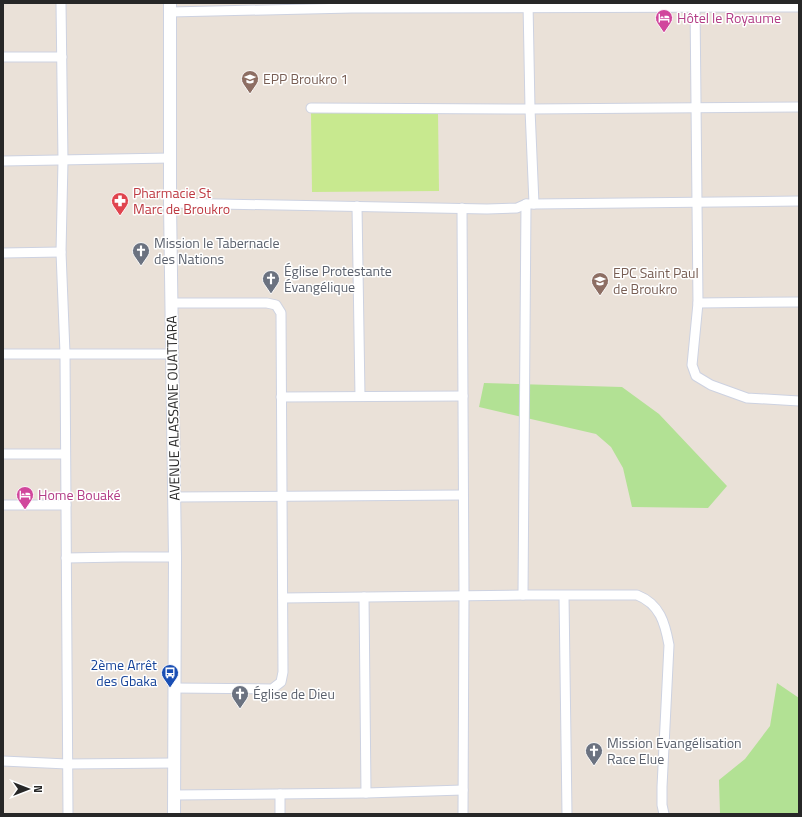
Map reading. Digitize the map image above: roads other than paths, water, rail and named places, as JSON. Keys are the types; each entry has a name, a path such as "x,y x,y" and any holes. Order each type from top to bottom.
{"street":[{"path":"61,3 63,161 61,252 65,353 68,814"},
{"path":"170,8 352,5 750,5 799,7"},
{"path":"523,595 530,204 528,5"},
{"path":"695,5 698,303 692,365 696,376 711,385 747,398 799,401"},
{"name":"AVENUE ALASSANE OUATTARA","path":"170,8 170,204 175,557 174,814"},
{"path":"3,57 62,57"},
{"path":"311,108 530,109 799,107"},
{"path":"3,161 170,158"},
{"path":"170,204 517,208 530,204 799,201"},
{"path":"358,206 360,396"},
{"path":"462,208 464,596 463,814"},
{"path":"3,252 61,252"},
{"path":"698,303 799,302"},
{"path":"172,303 267,303 276,305 282,313 283,672 281,682 272,689 174,688"},
{"path":"3,354 173,354"},
{"path":"282,397 463,396"},
{"path":"3,454 65,454"},
{"path":"174,497 463,495"},
{"path":"3,506 66,505"},
{"path":"66,558 175,557"},
{"path":"283,598 637,595 646,599 655,607 665,625 669,645 662,787 662,805 664,814"},
{"path":"564,596 567,814"},
{"path":"364,597 366,793"},
{"path":"3,761 68,764 174,762"},
{"path":"174,795 366,793 463,790"},
{"path":"280,794 280,814"}],"place":[{"name":"Hôtel le Royaume","path":"664,33"},
{"name":"EPP Broukro 1","path":"250,94"},
{"name":"Pharmacie St Marc de Broukro","path":"120,216"},
{"name":"Mission le Tabernacle des Nations","path":"141,266"},
{"name":"Église Protestante Évangélique","path":"271,294"},
{"name":"EPC Saint Paul de Broukro","path":"600,296"},
{"name":"Home Bouaké","path":"25,510"},
{"name":"2ème Arrêt des Gbaka","path":"170,688"},
{"name":"Église de Dieu","path":"240,709"},
{"name":"Mission Evangélisation Race Elue","path":"594,766"}]}
